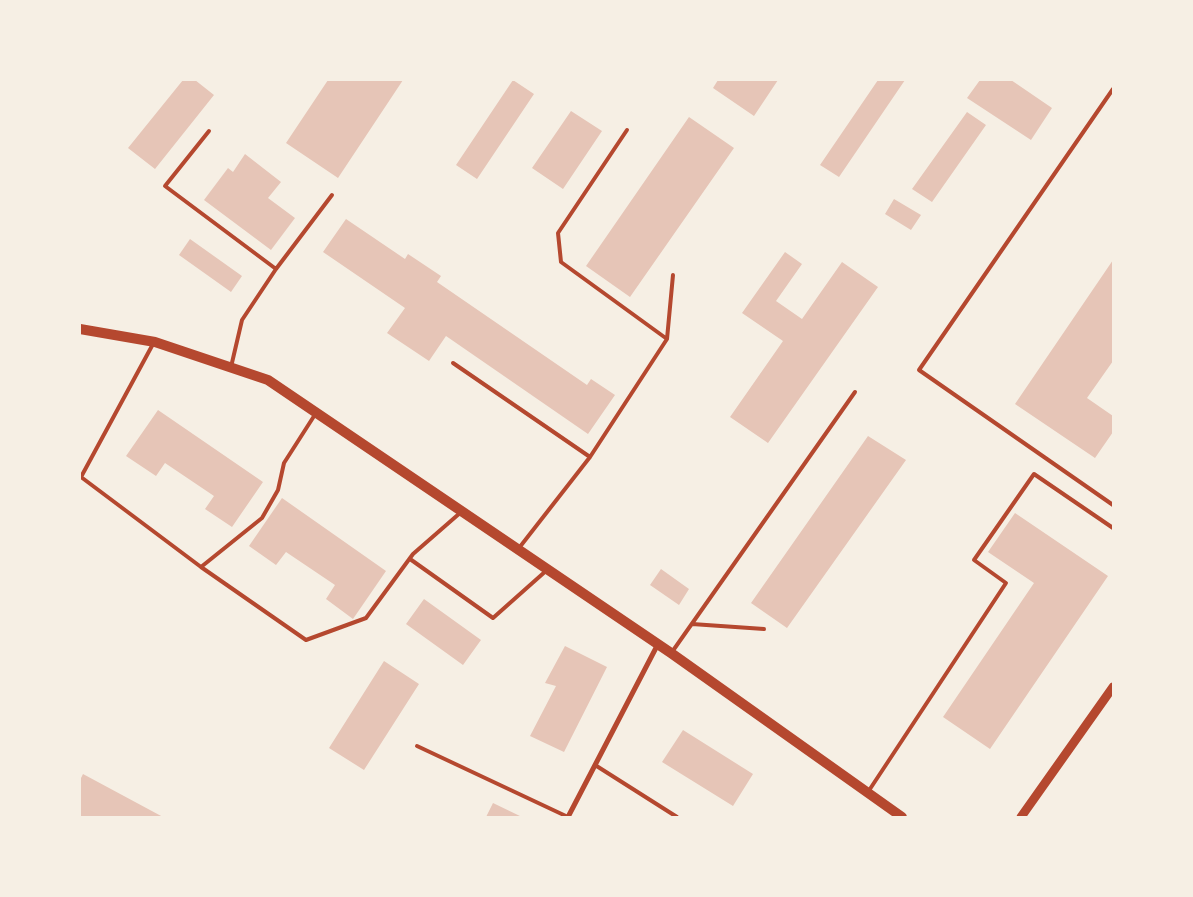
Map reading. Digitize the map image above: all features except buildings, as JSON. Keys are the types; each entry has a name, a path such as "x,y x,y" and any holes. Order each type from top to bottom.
{"main road":[{"path":"80,329 154,342 268,380 658,644 902,817"}],"street":[{"path":"568,817 658,644"},
{"path":"1021,817 1113,687"}],"lane":[{"path":"1113,89 919,370 1113,505"},
{"path":"628,130 558,233 561,262 667,339"},
{"path":"209,131 164,186 276,270"},
{"path":"231,367 242,320 276,270 332,195"},
{"path":"518,550 590,457 667,339 673,275"},
{"path":"154,342 82,478 201,567 306,640 366,618 410,559 462,511"},
{"path":"453,363 590,457"},
{"path":"671,653 855,392"},
{"path":"201,567 262,518 278,490 284,463 317,412"},
{"path":"868,792 1006,583 974,560 1034,474 1113,528"},
{"path":"410,559 493,618 548,569"},
{"path":"692,624 764,629"},
{"path":"416,746 568,817"},
{"path":"594,765 678,817"}]}
